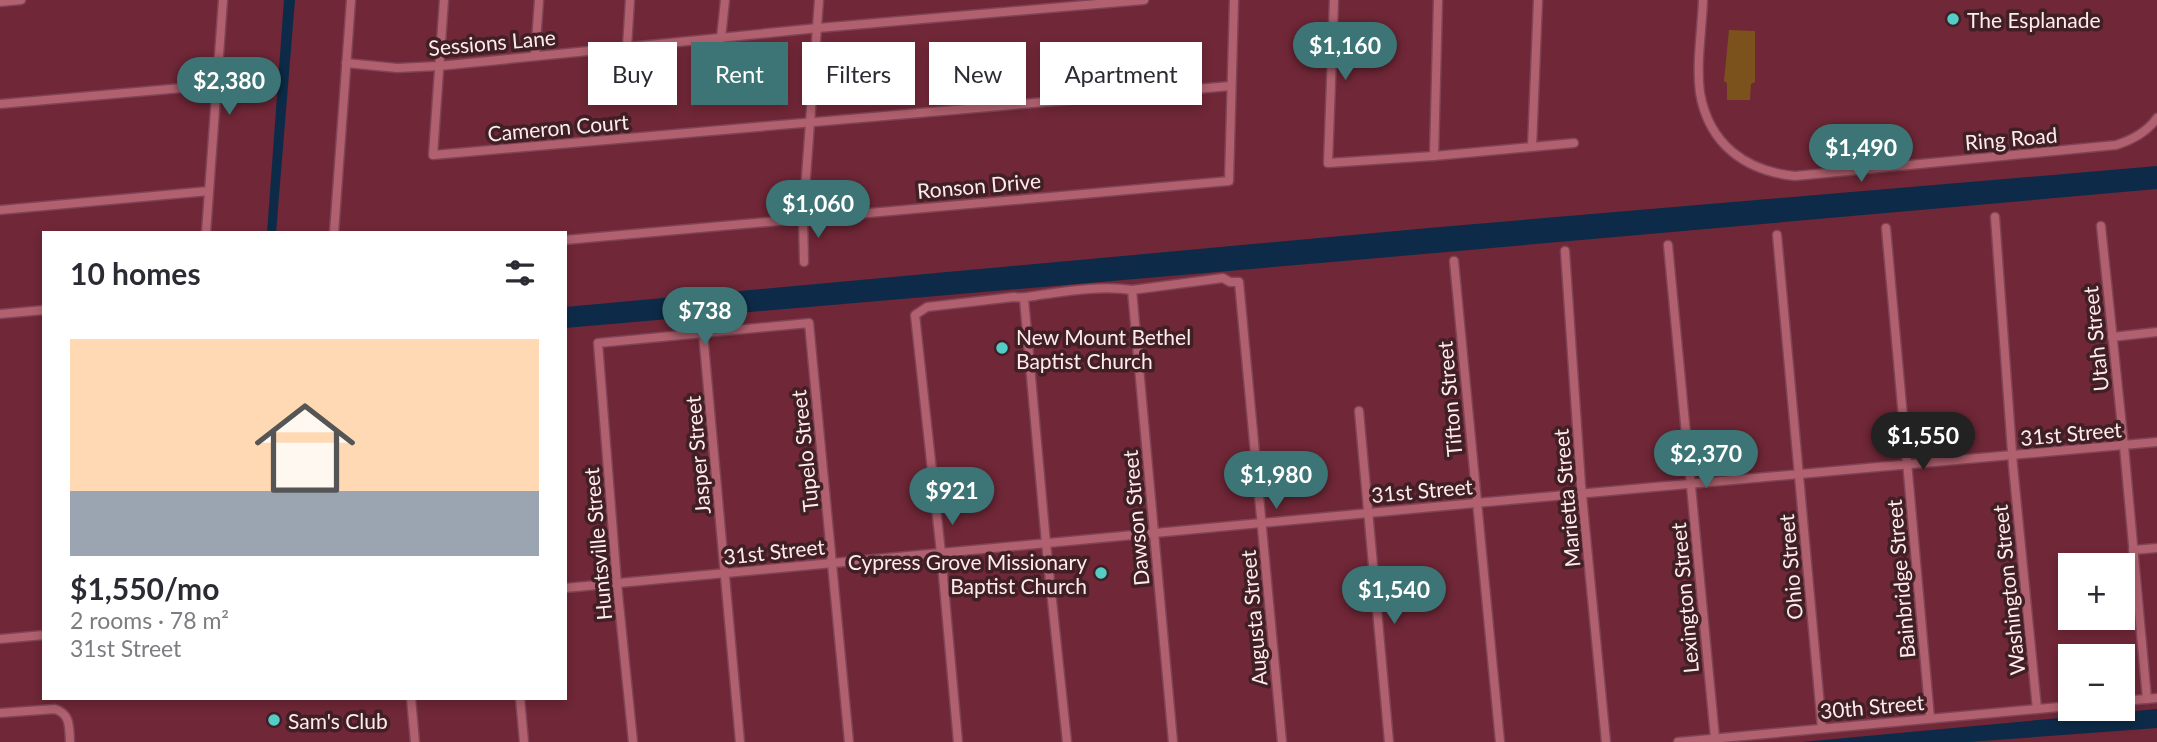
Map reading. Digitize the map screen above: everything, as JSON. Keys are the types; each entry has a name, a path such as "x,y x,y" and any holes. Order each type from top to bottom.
{"street":[{"path":"0,2 22,0"},
{"path":"206,231 223,0"},
{"path":"334,231 351,0"},
{"path":"439,66 444,0"},
{"path":"535,56 539,0"},
{"path":"627,42 630,0"},
{"path":"720,38 725,0"},
{"path":"804,262 803,218 819,0"},
{"name":"Sessions Lane","path":"677,42 1144,0"},
{"path":"1231,86 1234,0"},
{"path":"1334,0 1328,163 1574,143"},
{"path":"1434,156 1438,0"},
{"path":"1532,147 1538,0"},
{"name":"Ring Road","path":"1703,0 1699,78 1706,116 1725,146 1736,156 1755,167 1777,174 1795,176 2116,145 2136,137 2157,118"},
{"name":"Sessions Lane","path":"346,63 397,68 439,66 588,51"},
{"name":"Cameron Court","path":"439,66 433,155 1231,86"},
{"path":"0,104 216,85"},
{"name":"Ronson Drive","path":"567,240 1229,181 1231,86"},
{"path":"0,210 209,191"},
{"name":"Washington Street","path":"1995,217 2013,455 2037,709"},
{"name":"Utah Street","path":"2101,226 2147,699"},
{"name":"Bainbridge Street","path":"1886,228 1930,718"},
{"name":"Ohio Street","path":"1777,235 1822,728"},
{"name":"Lexington Street","path":"1668,245 1715,738"},
{"name":"Marietta Street","path":"1565,251 1582,493 1605,742"},
{"name":"Tifton Street","path":"1454,261 1500,742"},
{"name":"Augusta Street","path":"1132,290 1223,278 1230,282 1239,282 1282,742"},
{"path":"958,742 915,315 927,307 1014,297 1024,299 1045,294 1119,288 1132,290"},
{"name":"Dawson Street","path":"1132,290 1173,742"},
{"path":"1024,299 1067,742"},
{"path":"0,314 42,310"},
{"name":"Tupelo Street","path":"704,333 809,323 849,742"},
{"path":"2112,337 2157,332"},
{"name":"Huntsville Street","path":"633,742 617,584 598,342 704,333"},
{"name":"Jasper Street","path":"704,333 740,742"},
{"path":"1359,411 1389,742"},
{"name":"31st Street","path":"567,588 2157,442"},
{"path":"2133,550 2157,548"},
{"path":"0,639 42,635"},
{"path":"2135,700 2157,698"},
{"path":"411,700 415,742"},
{"path":"520,700 524,742"},
{"name":"30th Street","path":"1678,742 2058,707"},
{"path":"0,713 55,709 62,711 67,716 71,742"}],"shaded area":[{"path":"1729,30 1755,31 1755,82 1751,84 1750,100 1727,100 1727,83 1724,81"}],"water":[{"path":"284,0 295,0 276,231 267,231"},
{"path":"2157,166 2157,189 567,328 567,307 1440,227"},
{"path":"2157,709 2157,728 1969,742 1802,742 2058,718 2058,721 2135,721 2135,711"}],"place":[{"name":"The Esplanade","path":"1953,19"},
{"name":"New Mount Bethel Baptist Church","path":"1002,348"},
{"name":"Cypress Grove Missionary Baptist Church","path":"1101,573"},
{"name":"Sam's Club","path":"274,720"}]}
